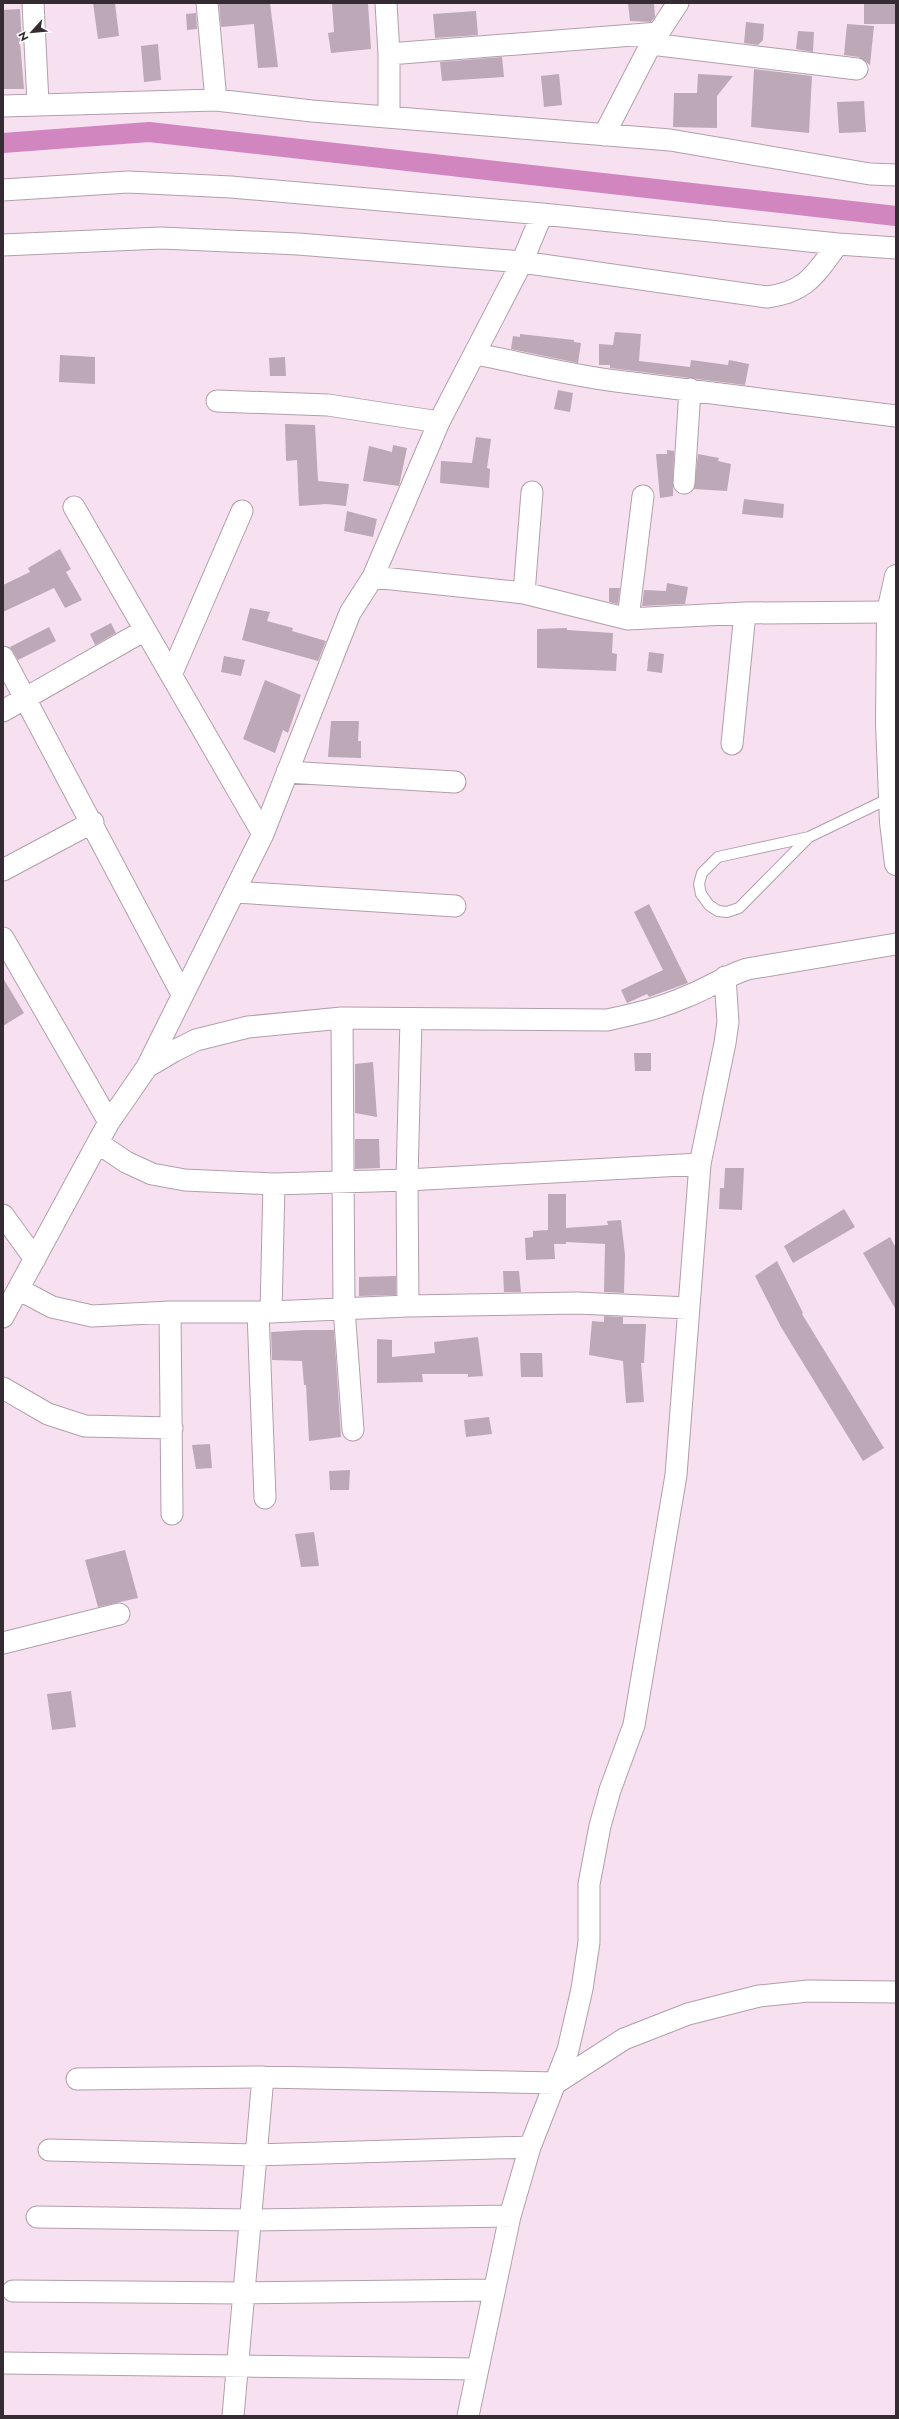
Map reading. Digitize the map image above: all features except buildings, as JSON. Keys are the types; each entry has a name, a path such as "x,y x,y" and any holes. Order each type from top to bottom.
{"main road":[{"path":"896,576 888,612 887,724 890,798 896,864"}],"street":[{"path":"33,3 38,103"},
{"path":"207,3 216,100"},
{"path":"386,3 389,54 389,116"},
{"path":"604,135 655,38 678,3"},
{"path":"389,54 655,38 857,69"},
{"path":"3,106 38,103 216,100 312,111 389,116 670,140 870,174 896,175"},
{"path":"3,190 128,182 231,187 542,214 838,244 896,248"},
{"path":"3,1317 109,1122 147,1066 182,994 235,892 263,834 350,613 373,576 439,422 476,354 522,262 542,214"},
{"path":"3,245 161,238 306,245 522,262 767,297 787,294 802,287 813,277 838,244"},
{"path":"476,354 616,381 690,389 727,396 896,416"},
{"path":"684,483 690,389"},
{"path":"217,401 328,405 439,422"},
{"path":"524,593 532,492"},
{"path":"628,619 643,496"},
{"path":"74,507 263,834"},
{"path":"171,675 242,511"},
{"path":"373,576 524,593 628,619 745,613 888,612"},
{"path":"732,744 745,613"},
{"path":"3,711 25,700 145,630"},
{"path":"3,657 25,700 93,822 182,994"},
{"path":"288,772 456,782"},
{"path":"3,870 93,822"},
{"path":"235,892 455,906"},
{"path":"3,938 109,1122"},
{"path":"147,1066 196,1040 220,1032 248,1027 342,1018 607,1020 646,1012 688,996 725,977 747,969 896,944"},
{"path":"468,2416 510,2216 530,2147 568,2050 582,1989 589,1942 589,1884 600,1826 610,1790 634,1724 676,1475 700,1164 725,1044 728,1022 725,977"},
{"path":"342,1018 341,1183 344,1309 353,1430"},
{"path":"408,1306 407,1180 411,1019"},
{"path":"98,1143 126,1162 152,1174 185,1180 274,1184 407,1180 700,1164"},
{"path":"264,1498 264,1312 274,1184"},
{"path":"3,1215 35,1259"},
{"path":"18,1289 52,1307 92,1316 170,1312 264,1312 408,1306 577,1303 688,1308"},
{"path":"170,1312 172,1514"},
{"path":"3,1388 48,1414 85,1426 172,1428"},
{"path":"3,1643 119,1614"},
{"path":"77,2079 264,2077 556,2083 624,2039 688,2014 759,1996 808,1991 896,1992"},
{"path":"233,2416 236,2364 255,2155 264,2077"},
{"path":"49,2150 255,2155 530,2147"},
{"path":"37,2217 250,2220 510,2216"},
{"path":"14,2291 243,2293 494,2290"},
{"path":"3,2363 236,2364 478,2369"}],"lane":[{"path":"809,837 739,908 727,912 718,911 709,905 701,894 699,884 702,873 718,857 809,837 890,798"}],"waterway":[{"path":"3,143 149,132 896,216"}]}
